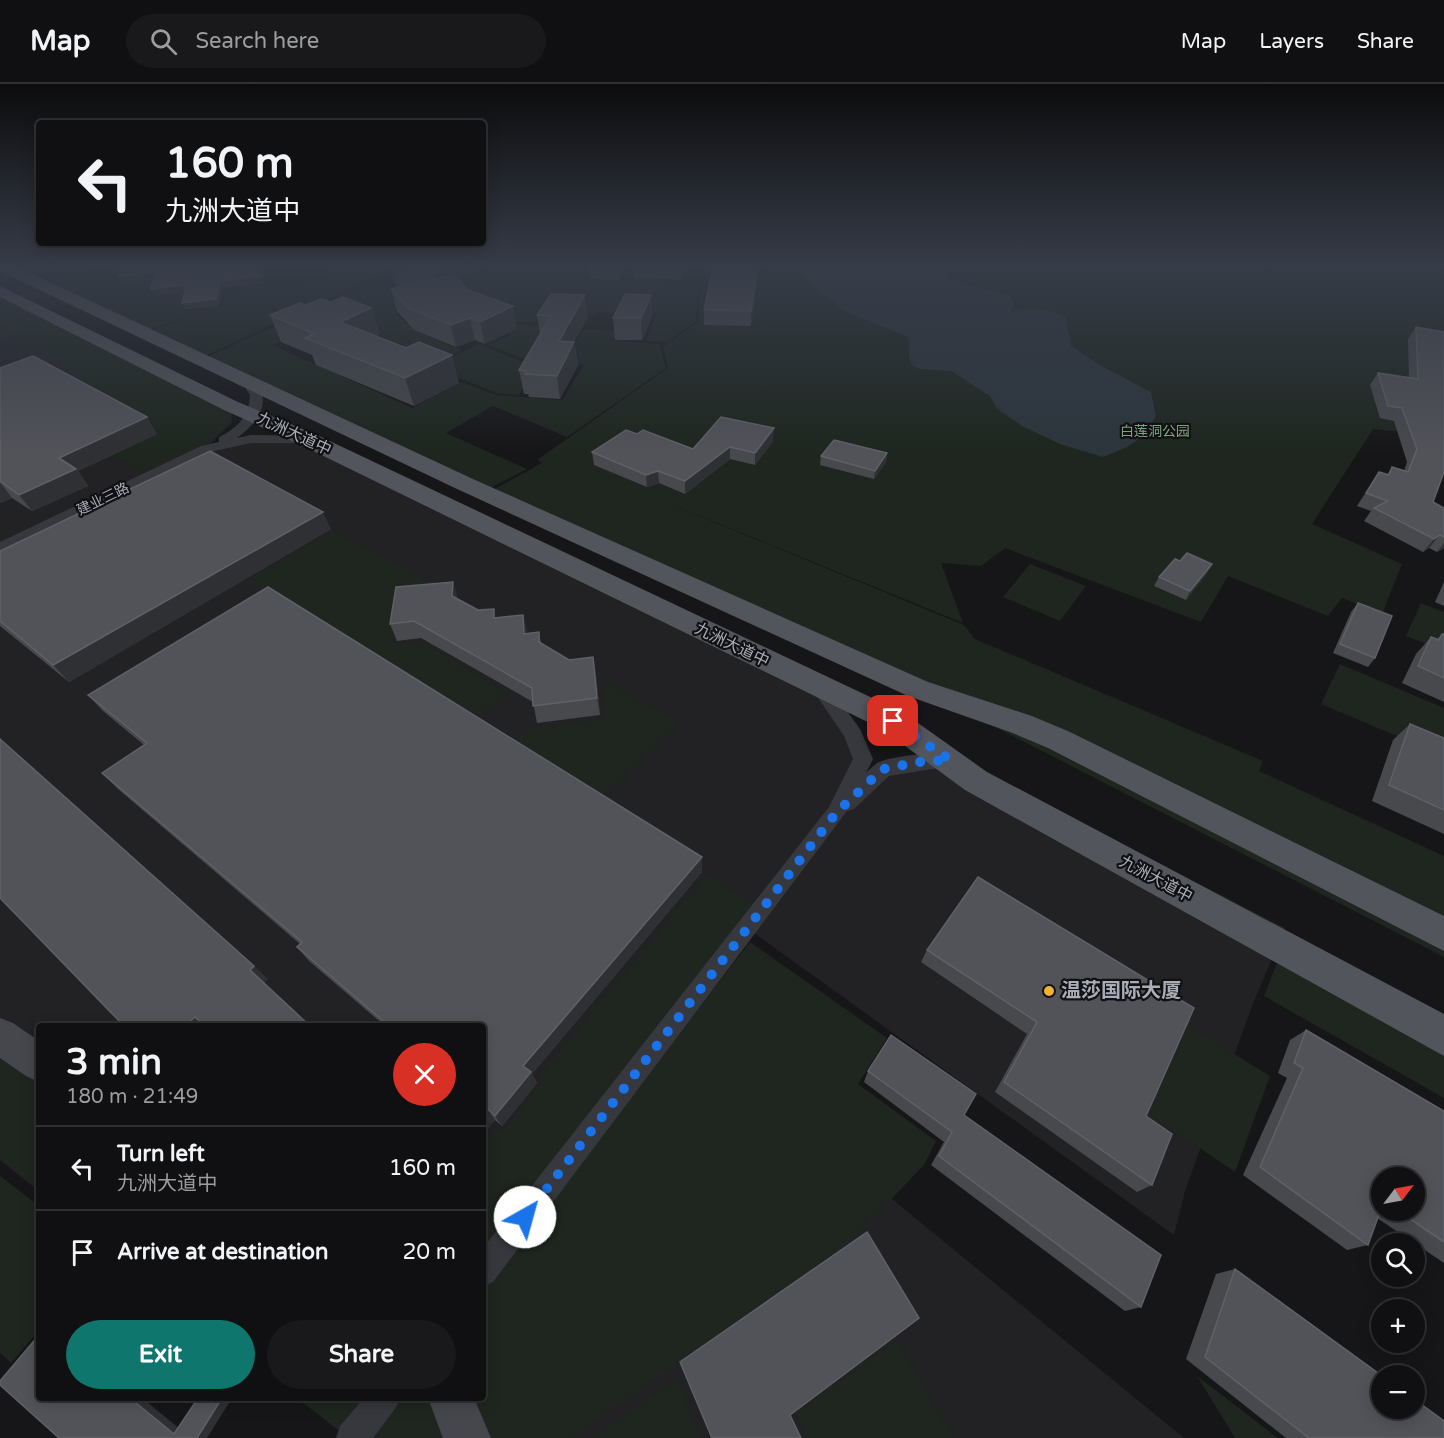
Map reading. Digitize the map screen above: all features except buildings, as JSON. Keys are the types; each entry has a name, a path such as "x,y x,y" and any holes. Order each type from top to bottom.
{"main road":[{"name":"九洲大道中","path":"73,327 242,411 309,440 893,721 950,760 976,782 1444,1036"},
{"name":"九洲大道中","path":"132,327 465,484 918,688 1021,724 1059,740 1444,934"},
{"path":"0,1036 36,1061"},
{"path":"452,1401 467,1438"}],"street":[{"path":"206,449 244,428 242,411 256,395 247,381"},
{"name":"建业三路","path":"206,449 242,411"},
{"name":"建业三路","path":"0,548 206,449 251,439 309,440"},
{"path":"819,686 853,734 863,759 836,813"},
{"path":"486,1268 836,813 883,769 920,762 950,760"},
{"path":"352,1438 382,1401"}],"shaded area":[{"path":"0,327 73,327 231,406 232,422 206,448 250,439 309,440 818,686 862,759 837,811 883,769 958,760 1285,928 1252,1006 1185,1191 1174,1235 747,928 684,1010 881,1190 1184,1438 468,1438 482,1401 486,1401 486,1023 36,1023 36,1060 0,1036"},
{"path":"884,327 1068,327 1071,346 1098,364 1151,392 1156,416 1145,435 1125,448 1103,457 1060,444 1022,426 997,409 990,396 951,371 920,369 912,365 909,358 908,337"}],"green space":[{"path":"0,327 66,327 227,407 228,423 201,448 146,475 114,455 150,438 151,427 55,375 73,368 0,330"},
{"path":"138,327 157,327 146,331"},
{"path":"161,327 267,327 200,358 145,333"},
{"path":"272,327 316,327 309,328 272,345 412,408 462,382 496,395 562,400 584,365 526,360 488,345 511,335 496,329 500,327 544,327 537,338 576,341 584,329 617,331 613,341 659,344 666,368 567,437 493,406 446,433 527,469 489,489 205,358"},
{"path":"364,327 428,327 429,337 461,350 413,374 354,349 383,335"},
{"path":"651,327 687,327 667,342 646,341"},
{"name":"白莲洞公园","path":"691,327 1444,327 1444,436 1373,429 1312,524 1402,564 1382,614 1342,598 1328,616 1228,576 1201,622 1005,548 981,566 941,563 963,623 658,499 964,625 975,639 1263,761 1259,771 1444,856 1444,957 919,688 487,493 542,463 537,460 668,368 663,347"},
{"path":"479,344 524,362 539,363 519,395 496,393 433,367"},
{"path":"334,530 453,596 399,601 393,644 421,641 507,693 473,721 247,580"},
{"path":"1030,564 1086,586 1060,621 1003,597"},
{"path":"1421,603 1444,612 1444,651 1406,636"},
{"path":"1340,664 1444,708 1444,756 1321,704"},
{"path":"602,679 680,722 600,802 511,746 532,727 605,719"},
{"path":"707,874 756,906 486,1254 486,1138 495,1127 502,1132 542,1082 538,1077"},
{"path":"1288,935 1444,1014 1444,1098 1264,996"},
{"path":"750,942 887,1038 858,1084 936,1141 924,1165 851,1241 572,1438 481,1438 465,1401 486,1401 486,1284"},
{"path":"1187,1025 1270,1076 1235,1172 1148,1113"},
{"path":"0,1049 36,1073 36,1189 0,1160"},
{"path":"0,1176 36,1204 36,1334 11,1363 0,1353"},
{"path":"897,1340 953,1438 807,1438 796,1415"},
{"path":"1197,1376 1278,1438 1235,1438"},
{"path":"676,1379 701,1438 592,1438"},
{"path":"301,1401 362,1401 338,1430"},
{"path":"383,1401 452,1401 467,1438 353,1438"}],"place":[{"name":"温莎国际大厦","path":"1049,991"}],"route":[{"path":"525,1217 836,813 883,769 920,762 950,760 893,721"}]}
